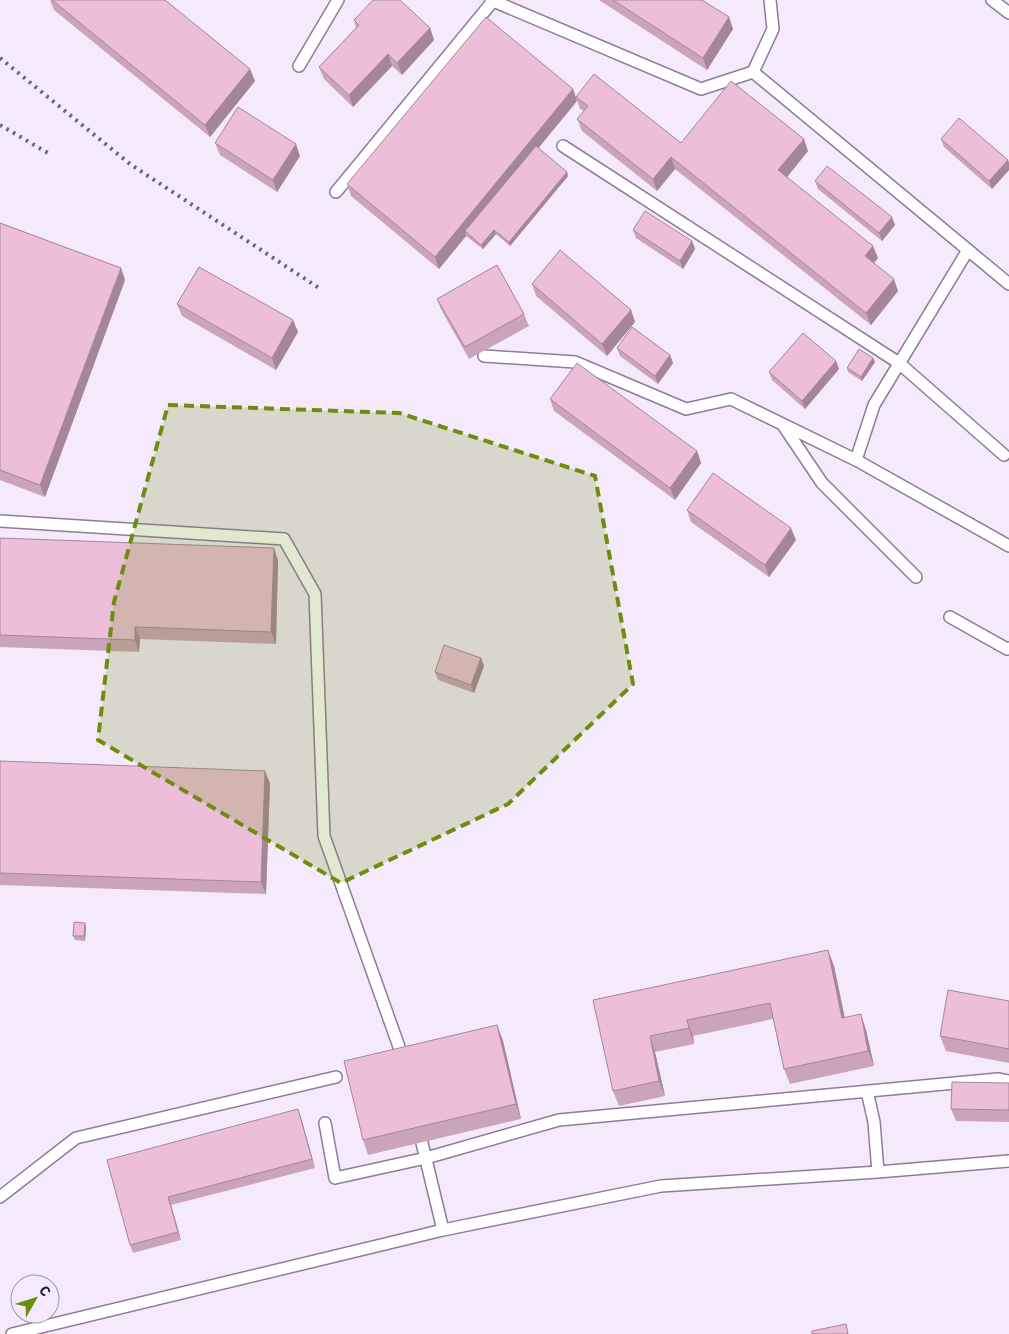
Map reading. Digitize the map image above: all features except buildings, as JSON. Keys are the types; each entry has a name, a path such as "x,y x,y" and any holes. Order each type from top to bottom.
{"lane":[{"path":"299,66 338,0"},
{"path":"336,192 492,0 701,89 753,72 773,29 770,0"},
{"path":"992,0 1009,12"},
{"path":"753,72 1009,284"},
{"path":"563,146 899,363 1004,455"},
{"path":"856,460 874,405 968,250"},
{"path":"484,356 575,362 686,410 731,399 856,460 1009,546"},
{"path":"782,424 822,483 916,577"},
{"path":"0,521 284,539 315,594 324,836 398,1044 403,1064"},
{"path":"950,617 1007,650 1009,648"},
{"path":"0,1197 76,1138 336,1077"},
{"path":"326,1123 335,1178 426,1158 559,1120 998,1079 1009,1081"},
{"path":"867,1091 874,1122 878,1172"},
{"path":"422,1143 443,1230"},
{"path":"12,1334 443,1230 661,1186 878,1172 1009,1161"}],"highlighted area":[{"path":"168,405 399,413 595,476 633,684 508,804 341,883 98,740 114,602"}],"railway":[{"path":"0,58 130,164 319,288"},
{"path":"0,125 48,153"}]}
